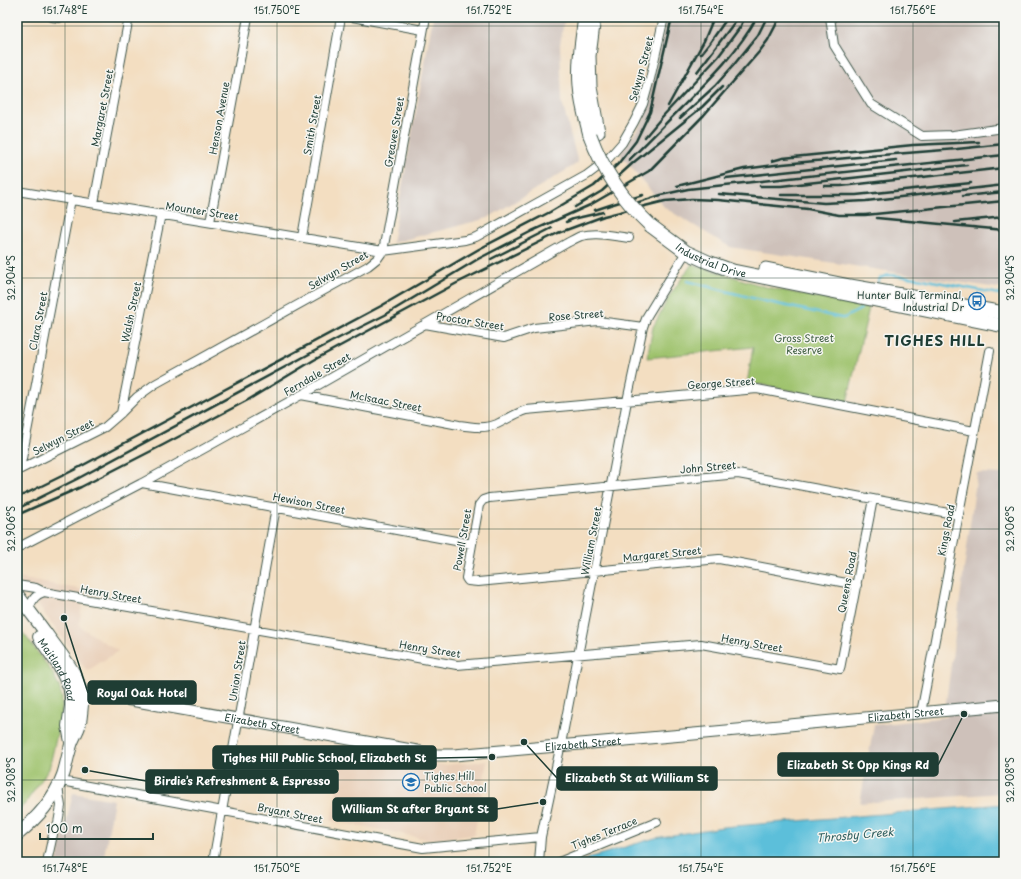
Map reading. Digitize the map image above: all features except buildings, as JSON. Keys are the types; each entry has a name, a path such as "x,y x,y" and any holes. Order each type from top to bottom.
{"highway":[{"name":"Industrial Drive","path":"585,17 580,54 580,86 583,107 594,134"},
{"name":"Industrial Drive","path":"594,17 589,56 590,87 594,134 600,160 630,205 654,223 686,252 733,271 1004,326"},
{"name":"Industrial Drive","path":"654,223 715,256 740,264 1004,313"}],"main road":[{"name":"Maitland Road","path":"17,594 23,608 59,666 68,686 76,695 68,726 71,742 66,764 59,784 41,813 17,835"},
{"name":"Elizabeth Street","path":"76,695 97,694 436,754 454,755 1004,705"}],"street":[{"name":"Margaret Street","path":"94,203 129,17"},
{"name":"Henson Avenue","path":"210,222 248,17"},
{"name":"Smith Street","path":"302,237 341,17"},
{"path":"352,17 423,30"},
{"name":"Greaves Street","path":"383,251 426,17"},
{"name":"Selwyn Street","path":"18,470 105,427 137,397 155,384 368,266 378,258 383,251 465,240 476,237 587,175 607,160 622,143 643,104 664,17"},
{"path":"830,17 834,45 871,104 922,136 953,136 1004,128"},
{"name":"Mounter Street","path":"17,191 383,251"},
{"name":"Clara Street","path":"18,470 71,199"},
{"name":"Walsh Street","path":"120,414 161,214"},
{"name":"Ferndale Street","path":"17,548 142,483 301,395 567,243 581,236 604,234 630,238"},
{"name":"William Street","path":"539,862 540,843 595,571 627,401 643,327 647,316 686,252"},
{"name":"Rose Street","path":"534,328 598,321 643,327"},
{"name":"Proctor Street","path":"425,324 504,338 534,328"},
{"name":"Kings Road","path":"921,713 990,350"},
{"name":"George Street","path":"468,426 484,427 492,425 526,410 757,389 974,431"},
{"name":"McIsaac Street","path":"301,395 468,426"},
{"name":"John Street","path":"481,502 482,500 489,498 738,474 959,516"},
{"name":"Hewison Street","path":"142,483 472,544"},
{"name":"Queens Road","path":"840,669 873,499"},
{"name":"Powell Street","path":"468,581 466,578 479,505 481,502"},
{"name":"Union Street","path":"213,862 276,507"},
{"name":"Margaret Street","path":"468,581 478,582 719,559 857,585"},
{"name":"Henry Street","path":"17,585 36,588 44,592 458,665 701,644 840,669"},
{"path":"23,608 35,597 44,592"},
{"path":"47,862 54,830 58,823 61,806 59,784"},
{"name":"Bryant Street","path":"59,784 222,811 424,848 540,843"},
{"name":"Tighes Terrace","path":"559,862 657,822"}],"shaded area":[{"path":"433,17 565,17 560,44 562,102 578,163 488,218 392,243"},
{"path":"666,17 1004,17 1004,289 730,247 665,208 620,154 644,120"},
{"path":"977,473 1004,474 1004,793 860,803 874,725 947,717 946,702"},
{"path":"18,578 84,590 79,626 118,651 87,671"},
{"name":"Tighes Hill Public School","path":"344,748 443,765 487,761 474,835 429,840 384,830 331,821"},
{"path":"73,793 114,800 103,862 57,862"}],"green space":[{"name":"Gross Street Reserve","path":"692,264 766,287 869,308 847,402 763,385 747,384 753,347 647,358 653,327 670,295"},
{"path":"17,632 24,634 52,672 59,686 62,698 62,713 49,769 24,805 17,811"}],"water":[{"name":"Throsby Creek","path":"1004,804 1004,862 581,862 592,857 655,838 723,827"}],"waterway":[{"path":"878,282 880,278 889,275 917,278 1004,295"},
{"path":"687,281 764,301 841,318 844,318 861,309"}],"railway":[{"path":"17,498 74,470 381,306 479,249 550,212 594,186 618,164 636,141 650,112 672,17"},
{"path":"668,106 704,41 714,17"},
{"path":"701,54 728,17"},
{"path":"697,72 737,17"},
{"path":"645,137 718,57 741,26 744,17"},
{"path":"629,160 702,87 732,54 757,17"},
{"path":"680,118 715,86 732,67 758,35 767,17"},
{"path":"17,509 77,479 339,338 385,315 478,259 532,231 590,205 649,171 704,115 759,52 768,40 780,17"},
{"path":"575,207 602,191 634,162 702,107 722,87"},
{"path":"772,161 783,158 913,145 979,142"},
{"path":"677,186 744,169 783,164 1004,144"},
{"path":"636,203 661,195 688,189 1004,155"},
{"path":"726,178 896,160"},
{"path":"760,186 781,186 967,165"},
{"path":"825,186 841,186 1004,168"},
{"path":"781,195 856,195 971,183"},
{"path":"719,194 824,203 866,201 1004,185"},
{"path":"963,196 1004,192"},
{"path":"595,210 643,195"},
{"path":"17,515 81,487 163,445 248,400 314,360 457,283 558,233 604,216 665,201 692,199 718,200 808,209 839,215 865,215 1004,201"},
{"path":"566,222 603,212"},
{"path":"955,222 1004,217"},
{"path":"877,218 1004,230"},
{"path":"491,259 552,228"}],"place":[{"name":"Hunter Bulk Terminal, Industrial Dr","path":"977,301"},
{"name":"Royal Oak Hotel","path":"64,618"},
{"name":"Elizabeth St Opp Kings Rd","path":"964,714"},
{"name":"Elizabeth St at William St","path":"524,742"},
{"name":"Tighes Hill Public School, Elizabeth St","path":"492,757"},
{"name":"Birdie’s Refreshment & Espresso","path":"85,770"},
{"name":"Tighes Hill Public School","path":"411,782"},
{"name":"William St after Bryant St","path":"543,802"}],"district":[{"name":"TIGHES HILL","path":"935,341"}]}
